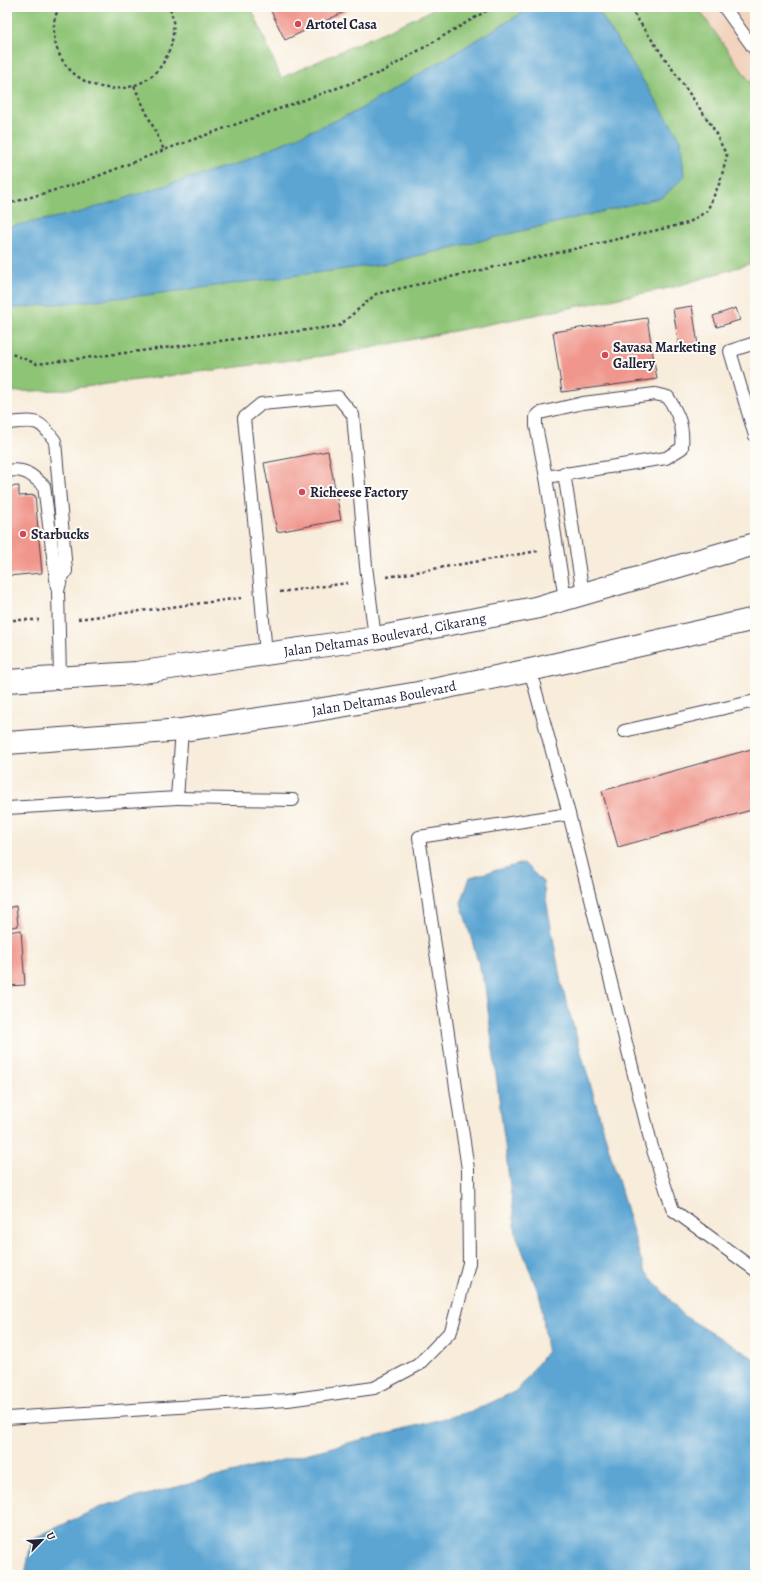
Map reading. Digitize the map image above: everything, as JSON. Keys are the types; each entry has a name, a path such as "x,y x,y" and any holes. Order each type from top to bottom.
{"street":[{"name":"Jalan Deltamas Boulevard, Cikarang","path":"7,681 136,674 374,638 535,608 755,544"},
{"name":"Jalan Deltamas Boulevard","path":"7,744 182,730 293,714 418,693 530,670 755,618"}],"lane":[{"path":"725,7 755,50"},
{"path":"755,343 730,351 755,436"},
{"path":"546,477 666,458 682,448 683,432 678,415 668,397 655,394 583,403 540,413 536,417 536,426 546,477 556,548 574,597"},
{"path":"266,654 244,418 261,404 338,397 353,415 367,580 374,638"},
{"path":"7,422 33,421 45,426 56,441 66,571 61,579 58,591"},
{"path":"7,471 18,469 32,475 44,486 58,591 60,678"},
{"path":"564,473 574,597"},
{"path":"530,670 569,814 652,1147 674,1210 755,1270"},
{"path":"624,731 755,701"},
{"path":"177,798 182,730"},
{"path":"7,808 177,798 293,800"},
{"path":"7,1418 288,1400 374,1388 418,1365 451,1331 469,1263 468,1169 419,837 569,814"}],"path":[{"path":"59,7 54,24 57,48 68,69 88,84 110,90 134,86 154,75 168,57 174,34 171,11 168,7"},
{"path":"7,204 82,182 164,150 382,72 493,7"},
{"path":"7,352 37,364 339,326 376,294 688,223 707,211 720,182 727,156 712,126 629,7"},
{"path":"134,86 164,150"},
{"path":"7,620 88,619 367,580 556,548"}],"shaded area":[{"path":"697,7 755,7 755,89"}],"green space":[{"path":"7,7 251,7 281,78 426,13 435,7 697,7 755,89 755,262 674,287 345,353 61,390 7,392"}],"water":[{"path":"532,7 596,7 681,140 684,177 663,197 384,264 147,295 7,309 7,227 78,213 237,163 357,111"},
{"path":"524,863 543,882 561,983 644,1270 684,1316 755,1359 755,1575 25,1575 32,1539 103,1506 473,1411 518,1390 547,1351 541,1300 516,1234 485,986 461,903 470,877"}],"building":[{"name":"Artotel Casa","path":"269,7 355,7 285,40"},
{"path":"692,306 698,345 679,347 673,309"},
{"path":"736,308 740,320 717,327 713,316"},
{"name":"Savasa Marketing Gallery","path":"647,318 657,379 562,392 553,332"},
{"path":"755,367 755,380 751,369"},
{"name":"Richeese Factory","path":"328,451 341,520 277,532 264,463"},
{"name":"Starbucks","path":"19,486 19,496 35,495 42,573 7,576 7,487"},
{"path":"755,748 755,809 618,847 602,791"},
{"path":"16,906 18,926 7,928 7,908"},
{"path":"21,930 25,985 7,986 7,932"}],"place":[{"name":"Artotel Casa","path":"298,24"},
{"name":"Savasa Marketing Gallery","path":"605,355"},
{"name":"Richeese Factory","path":"302,492"},
{"name":"Starbucks","path":"23,534"}]}
